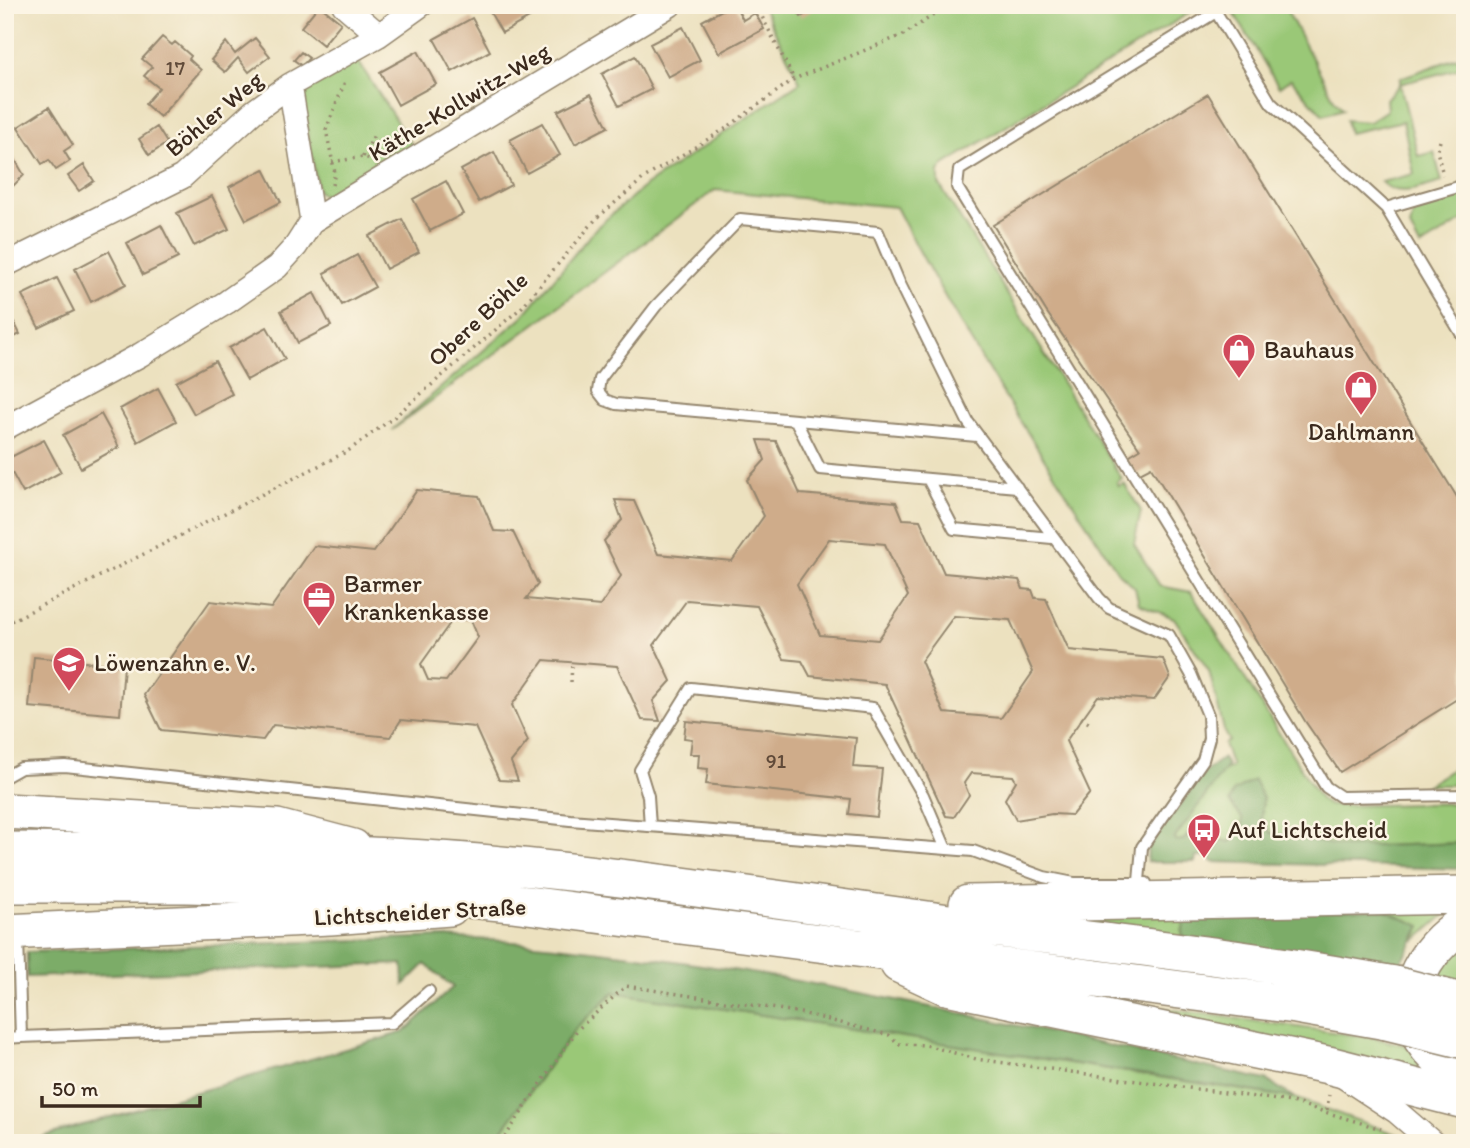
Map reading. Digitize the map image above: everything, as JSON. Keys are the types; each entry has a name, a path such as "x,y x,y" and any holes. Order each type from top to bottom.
{"highway":[{"path":"5,852 227,852 393,857"},
{"name":"Lichtscheider Straße","path":"393,857 586,876 781,901"},
{"path":"5,884 187,884 350,888 512,903"},
{"path":"781,901 1035,905 1171,891 1465,895"},
{"path":"781,901 1323,972 1394,985 1465,1003"},
{"name":"Lichtscheider Straße","path":"512,903 1296,1005 1387,1021 1465,1041"},
{"path":"1465,923 1438,942 1423,961 1414,983 1412,1008 1427,1046 1465,1081"},
{"path":"873,950 946,986 1328,1079 1465,1100"}],"main road":[{"name":"Lichtscheider Straße","path":"5,811 277,827 393,857"},
{"name":"Lichtscheider Straße","path":"12,931 330,917 512,903"}],"street":[{"path":"344,5 379,35"},
{"name":"Böhler Weg","path":"5,265 182,177 253,112 290,85 379,35 421,5"},
{"name":"Käthe-Kollwitz-Weg","path":"5,428 140,355 227,302 277,267 296,246 312,221 670,5"},
{"path":"290,85 312,221"},
{"path":"1328,1079 1397,1112 1433,1143"}],"lane":[{"path":"1465,340 1386,208 1271,103 1216,12 959,170 956,178 957,187 1326,787 1340,797 1459,795 1465,792"},
{"path":"1386,208 1465,185"},
{"path":"977,436 616,404 605,400 598,391 600,379 656,306 740,219 878,232 958,405 977,436 1052,538 1109,608 1169,635 1191,674 1208,715 1209,738 1203,760 1142,846 1139,881"},
{"path":"796,421 820,469 1017,487"},
{"path":"929,481 954,529 1052,538"},
{"path":"650,826 648,796 640,770 691,688 873,708 923,795 946,849"},
{"path":"5,777 21,768 65,766 650,826 973,851 1044,877 1073,883 1139,881 1171,891"},
{"path":"12,931 21,1037"},
{"path":"5,1038 392,1023 429,991"}],"path":[{"path":"756,5 794,79"},
{"name":"Obere Böhle","path":"5,624 348,451 393,418 522,307 596,219 644,178 724,129 794,79 903,35 948,5"},
{"path":"335,207 331,195 335,173 326,130 347,75 348,52"},
{"path":"363,157 375,134"},
{"path":"1440,141 1437,151 1447,190"},
{"path":"332,162 363,157 377,163 385,177"},
{"path":"570,682 572,663"},
{"path":"1082,718 1092,724"},
{"path":"500,1143 577,1030 626,986 797,1012 889,1035 899,1044 926,1045 976,1059 1321,1108 1387,1131"},
{"path":"1327,1110 1328,1079"}],"green space":[{"path":"762,5 1202,5 944,165 939,172 939,184 1122,479 1117,482 1119,486 1124,483 1141,511 1134,544 1160,586 1191,592 1320,799 1328,805 1336,806 1465,803 1465,843 1345,847 1271,833 1261,817 1263,799 1242,818 1243,826 1230,842 1217,839 1215,828 1191,828 1185,839 1177,842 1174,839 1227,766 1227,769 1232,767 1224,744 1229,741 1209,671 1174,618 1139,604 1135,588 1118,572 1002,392 896,207 715,190 392,430 523,316 596,228 646,185 800,82"},
{"path":"1229,5 1284,5 1335,101 1343,109 1323,115 1291,79 1279,87"},
{"path":"1465,55 1465,67 1400,84 1400,78"},
{"path":"354,60 358,61 415,150 332,200 318,192 301,95 304,87"},
{"path":"1400,84 1418,156 1434,152 1442,182 1402,191 1387,187 1381,182 1414,174 1403,121 1349,133 1346,120 1369,122 1387,110 1386,99"},
{"path":"1465,194 1465,219 1420,247 1410,227 1413,214"},
{"path":"1223,758 1227,766 1174,839 1177,841 1185,839 1198,823 1211,823 1217,839 1230,842 1243,827 1242,818 1229,802 1233,792 1254,780 1263,799 1261,817 1271,833 1345,847 1465,843 1465,869 1212,862 1211,857 1196,857 1195,862 1147,862 1148,848 1206,771"},
{"path":"1456,767 1464,780 1456,785 1427,785"},
{"path":"1383,910 1448,912 1415,941 1421,926"},
{"path":"1383,910 1421,926 1399,967 1184,940 1182,932 1185,920 1197,912"},
{"path":"993,911 1197,912 1184,940"},
{"path":"444,937 548,945 652,958 858,992 1266,1080 1295,1098 614,992 576,1028 493,1143 32,1143 45,1136 404,1032 453,987 425,964 404,985 403,964 27,977 27,952"},
{"path":"1465,941 1465,982 1433,974"},
{"path":"614,992 1295,1098 1420,1143 493,1143 576,1028"},
{"path":"1070,995 1375,1038 1413,1047 1438,1075"}],"building":[{"path":"319,5 341,23 323,45 301,27"},
{"path":"486,5 536,5 540,12 502,33"},
{"path":"735,5 743,20 755,13 764,29 719,53 702,21"},
{"path":"794,5 818,5 819,7 801,17"},
{"path":"472,18 490,51 452,72 434,39"},
{"path":"683,27 700,60 668,77 650,44"},
{"path":"162,37 172,45 175,42 191,56 189,59 201,70 160,117 145,104 159,88 144,76 152,67 142,59"},
{"path":"255,38 270,56 249,72 238,58 225,72 211,60 226,42 235,54"},
{"path":"418,51 436,84 398,105 380,72"},
{"path":"301,52 309,58 302,66 294,60"},
{"path":"635,56 652,89 619,106 602,74"},
{"path":"591,94 608,127 575,144 558,111"},
{"name":"Bauhaus","path":"1208,94 1465,510 1465,694 1340,772 1305,721 1151,467 1136,475 1125,458 1140,449 1046,311 993,225"},
{"path":"49,107 73,145 64,151 70,161 56,170 49,160 42,164 18,127"},
{"path":"542,123 560,155 527,173 510,140"},
{"path":"157,127 167,143 149,155 139,139"},
{"path":"5,142 24,175 13,186 10,182 5,185"},
{"path":"494,152 511,185 479,202 461,170"},
{"path":"84,165 94,181 79,191 68,176"},
{"path":"264,169 281,202 246,220 229,187"},
{"path":"446,181 463,214 430,231 413,199"},
{"path":"212,196 229,229 194,246 177,213"},
{"path":"402,219 419,252 386,269 369,236"},
{"path":"161,225 178,258 143,275 127,243"},
{"path":"109,251 126,284 91,302 75,269"},
{"path":"357,255 375,287 342,305 324,273"},
{"path":"57,278 74,311 39,328 22,295"},
{"path":"314,293 331,326 298,343 281,311"},
{"path":"5,304 20,334 5,342"},
{"path":"267,327 285,359 247,380 229,348"},
{"path":"215,361 232,394 194,414 176,382"},
{"path":"158,388 176,421 138,442 120,409"},
{"path":"101,414 119,447 81,468 63,435"},
{"path":"44,440 61,472 23,493 5,460"},
{"name":"Barmer Krankenkasse","path":"758,440 776,441 800,494 896,502 903,519 920,520 944,573 1019,580 1023,589 1032,590 1035,598 1046,599 1069,650 1163,659 1170,677 1154,700 1098,696 1066,741 1090,793 1072,815 1052,814 1016,820 1005,799 1016,781 1013,776 971,773 964,783 969,795 954,817 946,816 885,684 810,676 802,661 784,659 757,606 687,600 654,645 671,681 653,701 660,721 642,720 617,666 544,660 512,705 528,741 511,762 518,781 499,780 475,727 401,720 390,737 273,725 263,740 161,730 144,695 210,601 271,608 314,546 374,552 417,490 479,496 494,531 513,532 538,584 526,599 600,606 621,576 604,541 622,520 615,500 634,501 658,554 732,561 764,516 747,480 765,460","holes":["829,539 885,544 908,596 878,640 820,635 797,584","954,616 1010,620 1033,672 1001,718 944,713 921,661","453,619 471,620 478,637 446,681 428,680 421,664"]},
{"path":"34,657 124,666 120,715 29,707"},
{"path":"686,721 856,738 853,767 882,769 877,817 849,814 851,799 706,784 708,769 698,768 699,754 690,754 692,739 684,738"}],"place":[{"name":"Bauhaus","path":"1239,380"},
{"name":"Dahlmann","path":"1361,417"},
{"name":"Barmer Krankenkasse","path":"319,628"},
{"name":"Löwenzahn e. V.","path":"69,693"},
{"name":"Auf Lichtscheid","path":"1204,860"}]}
